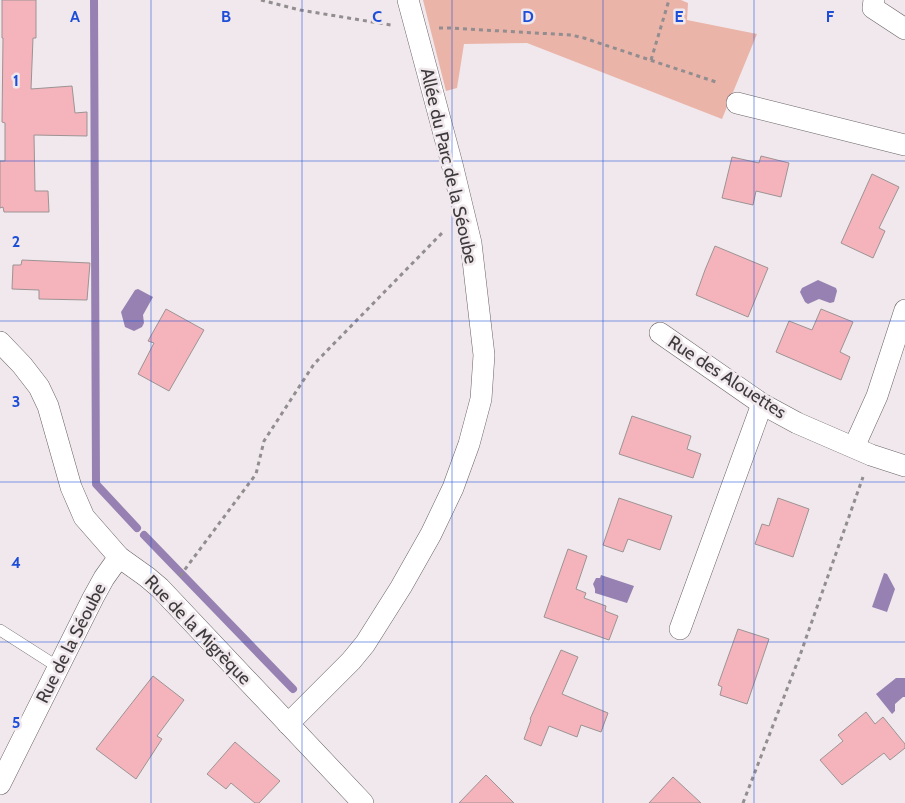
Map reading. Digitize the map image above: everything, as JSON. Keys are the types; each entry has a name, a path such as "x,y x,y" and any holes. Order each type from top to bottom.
{"street":[{"name":"Allée du Parc de la Séoube","path":"288,724 351,661 365,644 401,587 431,534 453,488 469,444 481,399 484,355 471,243 408,0"},
{"path":"874,0 873,8 905,29"},
{"path":"737,103 905,145"},
{"path":"862,451 877,396 905,310"},
{"name":"Rue des Alouettes","path":"660,334 762,404 797,423 862,451 905,466"},
{"name":"Rue de la Migrèque","path":"0,342 22,365 39,387 48,406 71,487 84,517 119,558 147,576 167,594 363,803"},
{"path":"680,628 762,404"},
{"name":"Rue de la Séoube","path":"0,784 93,598 104,578 119,558"}],"lane":[{"path":"0,630 58,667"}],"path":[{"path":"261,0 300,10 395,26 392,17"},
{"path":"651,60 669,0"},
{"path":"416,29 449,28 571,35 719,83"},
{"path":"167,594 256,474 264,442 314,364 442,232 441,223"},
{"path":"743,803 802,649 862,451"}],"shaded area":[{"path":"423,0 681,0 688,3 687,20 757,34 722,119 527,43 464,44 457,88 446,91"},
{"path":"818,280 836,288 834,302 830,303 819,299 808,304 805,302 800,292 802,288"},
{"path":"138,289 153,297 143,315 144,323 142,327 134,331 125,327 121,312 135,290"},
{"path":"884,573 887,574 895,589 887,612 872,607"},
{"path":"601,575 634,586 627,603 595,593 593,584 596,578 600,578"},
{"path":"896,678 905,678 905,697 895,704 895,711 892,714 876,694"}],"building":[{"path":"2,0 36,0 36,38 33,38 31,89 72,86 75,113 87,112 87,136 34,135 35,191 48,191 49,212 4,212 3,207 0,208 0,161 5,161 5,123 2,122"},
{"path":"761,156 789,163 781,197 756,191 753,205 722,198 732,157 759,163"},
{"path":"872,174 899,187 879,228 885,231 873,258 841,243"},
{"path":"715,246 768,268 748,317 696,295"},
{"path":"22,260 90,263 87,300 39,299 39,290 12,289 13,265 21,265"},
{"path":"166,309 204,330 169,391 138,374 154,343 148,341"},
{"path":"821,309 853,322 840,352 850,357 841,380 776,352 789,321 812,330"},
{"path":"632,416 691,436 687,449 701,454 693,478 619,454"},
{"path":"619,498 672,516 660,550 628,539 623,552 603,545"},
{"path":"778,498 809,509 793,557 755,544 762,524 769,526"},
{"path":"568,549 587,556 576,589 586,593 584,598 606,606 605,611 618,616 609,640 544,617"},
{"path":"738,629 769,639 747,704 720,695 722,687 718,685"},
{"path":"561,650 578,657 562,694 608,713 601,732 581,725 577,737 549,726 541,746 524,739 530,719"},
{"path":"153,676 184,700 157,736 162,739 136,779 96,749"},
{"path":"866,712 875,724 883,717 905,744 905,748 890,760 884,753 842,785 820,760 843,741 838,735"},
{"path":"235,742 280,781 259,803 255,803 231,783 226,789 207,774"},
{"path":"486,775 514,803 459,803"},
{"path":"673,777 701,803 649,803"}],"waterway":[{"path":"94,0 96,484 137,528"},
{"path":"144,535 293,689"}]}
